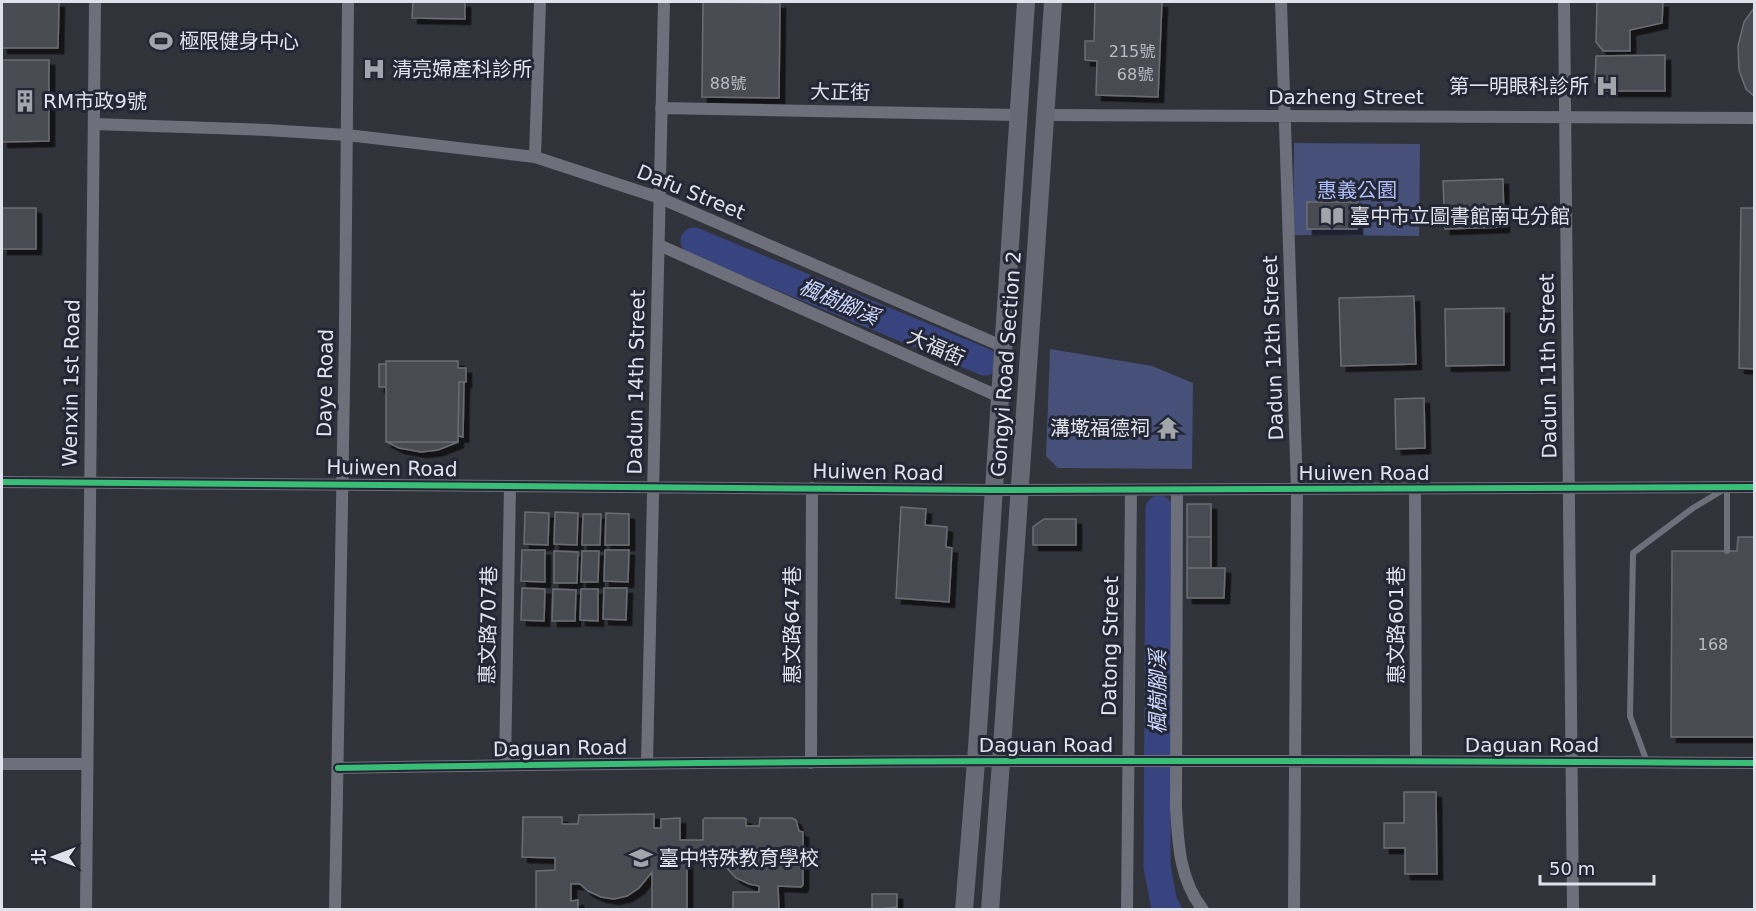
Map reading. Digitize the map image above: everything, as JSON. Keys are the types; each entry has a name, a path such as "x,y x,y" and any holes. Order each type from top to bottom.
{"main road":[{"name":"Gongyi Road Section 2","path":"964,909 976,762 1026,2"},
{"name":"Gongyi Road Section 2","path":"990,909 1053,2"}],"street":[{"name":"Wenxin 1st Road","path":"86,909 95,2"},
{"name":"Daye Road","path":"335,909 348,2"},
{"path":"534,157 540,2"},
{"name":"Dadun 14th Street","path":"647,763 664,2"},
{"name":"Dadun 12th Street","path":"1281,2 1297,490 1294,909"},
{"name":"Dadun 11th Street","path":"1564,2 1573,909"},
{"name":"大正街","path":"661,108 1019,115"},
{"name":"Dazheng Street","path":"1045,115 1755,118"},
{"name":"Dafu Street","path":"94,124 267,129 347,135 534,157 660,198 1004,347"},
{"name":"大福街","path":"659,245 1000,397"},
{"name":"Huiwen Road","path":"2,482 994,490 1755,487"},
{"name":"惠文路707巷","path":"506,765 510,486"},
{"name":"惠文路647巷","path":"811,763 812,488"},
{"name":"惠文路601巷","path":"1415,489 1416,761"},
{"name":"Datong Street","path":"1127,909 1133,761 1131,490"},
{"path":"1177,490 1172,761 1178,851 1185,880 1192,896 1203,909"},
{"name":"Daguan Road","path":"338,768 647,763 1133,761 1755,763"},
{"path":"2,764 87,765"}],"lane":[{"path":"1726,551 1727,487"},
{"path":"1647,762 1630,716 1633,553 1693,508 1727,487"}],"green space":[{"name":"惠義公園","path":"1294,143 1420,144 1419,236 1293,235"},
{"path":"1050,349 1152,366 1193,383 1192,469 1058,468 1046,456"}],"building":[{"path":"2,2 59,2 58,48 2,48"},
{"path":"413,2 465,2 465,19 412,18"},
{"path":"703,2 780,3 779,98 702,97"},
{"path":"1095,2 1162,2 1158,97 1096,95 1097,61 1085,60 1085,41 1094,41"},
{"path":"1597,2 1663,2 1662,23 1630,30 1630,51 1603,51 1596,42"},
{"path":"1754,8 1754,96 1746,89 1739,70 1738,46 1744,22"},
{"path":"1665,55 1665,91 1606,91 1595,82 1596,56"},
{"name":"RM市政9號","path":"2,60 49,60 49,141 2,142"},
{"path":"1503,179 1504,227 1445,229 1443,181"},
{"name":"臺中市立圖書館南屯分館","path":"1307,202 1357,202 1357,229 1307,229"},
{"path":"2,208 36,208 36,249 2,249"},
{"path":"1741,208 1754,208 1754,369 1739,368"},
{"path":"1414,296 1416,364 1341,366 1339,298"},
{"path":"1504,308 1504,365 1446,366 1445,309"},
{"path":"386,361 458,361 458,368 466,368 466,382 459,382 458,442 386,442"},
{"path":"379,364 386,364 386,387 379,387"},
{"path":"459,382 464,382 463,437 458,436"},
{"path":"1424,398 1425,448 1396,449 1395,399"},
{"path":"387,442 458,442 438,450 421,452 399,448"},
{"path":"1187,504 1211,504 1211,537 1187,537"},
{"path":"901,507 926,509 925,525 947,527 946,547 952,548 949,602 896,598"},
{"path":"525,512 549,513 548,545 524,544"},
{"path":"555,512 578,513 577,545 554,544"},
{"path":"606,513 629,514 629,545 605,545"},
{"path":"583,514 601,514 600,545 582,545"},
{"path":"1044,519 1076,519 1076,545 1033,545 1033,527"},
{"path":"1187,537 1211,537 1211,568 1187,568"},
{"path":"1738,537 1754,537 1754,737 1671,737 1672,551 1737,551"},
{"path":"522,550 545,550 545,582 521,581"},
{"path":"605,550 629,550 628,582 604,581"},
{"path":"554,551 578,552 577,583 554,583"},
{"path":"582,551 599,551 598,582 581,582"},
{"path":"1187,568 1225,568 1224,598 1187,598"},
{"path":"522,588 545,589 544,621 521,620"},
{"path":"604,588 627,588 626,620 603,619"},
{"path":"553,589 576,590 575,621 552,621"},
{"path":"581,589 598,589 598,621 580,620"},
{"path":"1404,792 1436,792 1437,874 1405,874 1405,848 1384,848 1384,823 1404,823"},
{"path":"654,814 654,828 661,828 661,819 680,818 680,840 703,840 703,820 705,818 744,818 746,826 759,826 760,818 792,818 796,820 799,831 803,832 803,885 801,887 778,886 779,910 733,910 733,892 759,892 759,886 736,878 722,858 687,857 687,910 652,910 652,872 639,888 627,896 614,899 601,897 580,884 571,884 571,901 578,900 578,910 536,910 536,871 555,870 555,858 522,857 523,817 562,817 562,824 578,824 579,815"},
{"path":"872,894 897,894 897,907 872,910"}],"waterway":[{"name":"楓樹腳溪","path":"694,241 985,362"},
{"name":"楓樹腳溪","path":"1159,509 1157,866 1164,904 1168,910"}],"cycle path":[{"path":"2,482 994,490 1754,487"},
{"path":"338,768 1046,761 1754,763"}],"place":[{"name":"極限健身中心","path":"161,41"},
{"name":"清亮婦產科診所","path":"374,69"},
{"name":"第一明眼科診所","path":"1607,86"},
{"name":"RM市政9號","path":"25,101"},
{"name":"臺中市立圖書館南屯分館","path":"1332,216"},
{"name":"溝墘福德祠","path":"1168,428"},
{"name":"臺中特殊教育學校","path":"641,858"}]}
